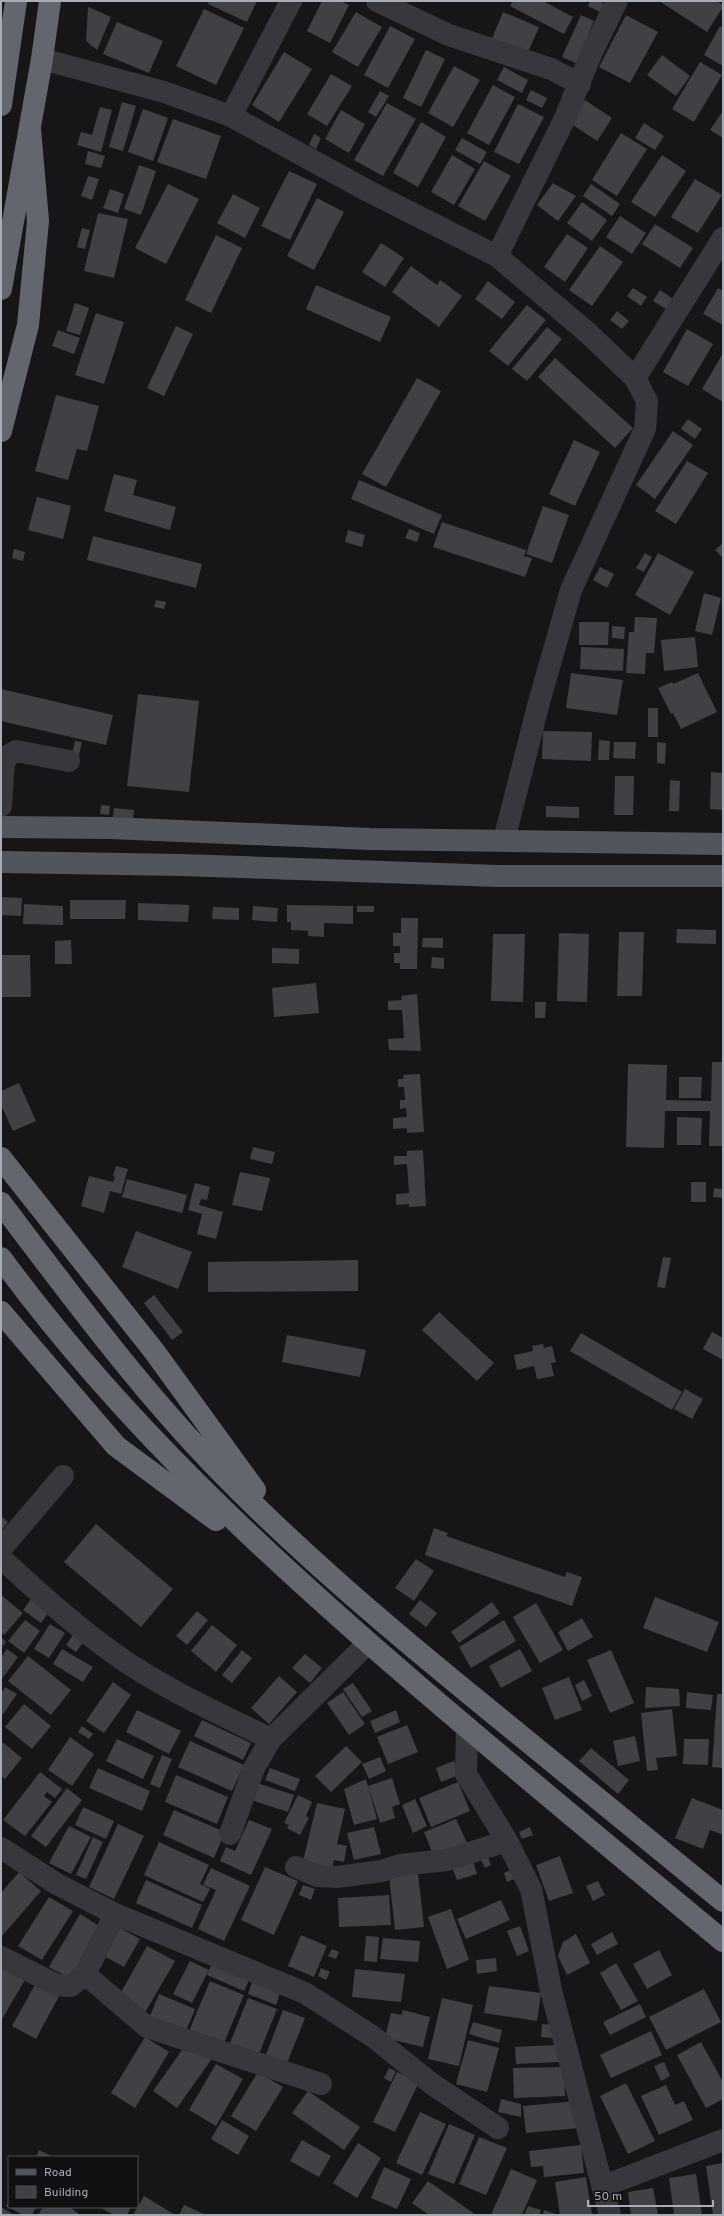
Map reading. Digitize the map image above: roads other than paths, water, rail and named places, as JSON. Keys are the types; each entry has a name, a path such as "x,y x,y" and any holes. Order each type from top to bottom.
{"highway":[{"path":"1,105 6,31 16,1"},
{"path":"1,289 42,59 50,1"},
{"path":"1,431 28,325 38,221 30,128"},
{"path":"1,1158 154,1351 289,1538"},
{"path":"1,1203 93,1324 218,1469 289,1538 387,1626 723,1901"},
{"path":"1,1258 71,1347 159,1446 291,1576 466,1728 723,1941"},
{"path":"1,1312 116,1446 291,1576"}],"main road":[{"path":"1,827 110,828 370,839 723,844"},
{"path":"1,862 181,865 498,876 723,876"}],"street":[{"path":"231,116 291,1"},
{"path":"377,1 449,35 551,69 580,84"},
{"path":"497,256 565,118 591,54 617,1"},
{"path":"42,59 164,92 231,116 368,191 497,256 589,334 635,378 647,401 645,429 571,590 538,706 504,840"},
{"path":"635,378 723,238"},
{"path":"1,806 4,762 9,755 16,751 69,762"},
{"path":"1,1549 63,1476"},
{"path":"1,1558 63,1614 116,1655 180,1695 271,1738"},
{"path":"230,1834 254,1768 271,1738 368,1643"},
{"path":"466,1728 466,1774 507,1841 531,1889 551,1990 604,2186 610,2215"},
{"path":"296,1867 317,1876 337,1877 382,1872 400,1865 447,1860 507,1841"},
{"path":"1,1848 57,1884 115,1914 305,1993 372,2036 432,2084 498,2128"},
{"path":"1,1956 57,1985 71,1986 84,1974 115,1914"},
{"path":"84,1974 147,2027 321,2084"},
{"path":"604,2186 723,2140"}]}
